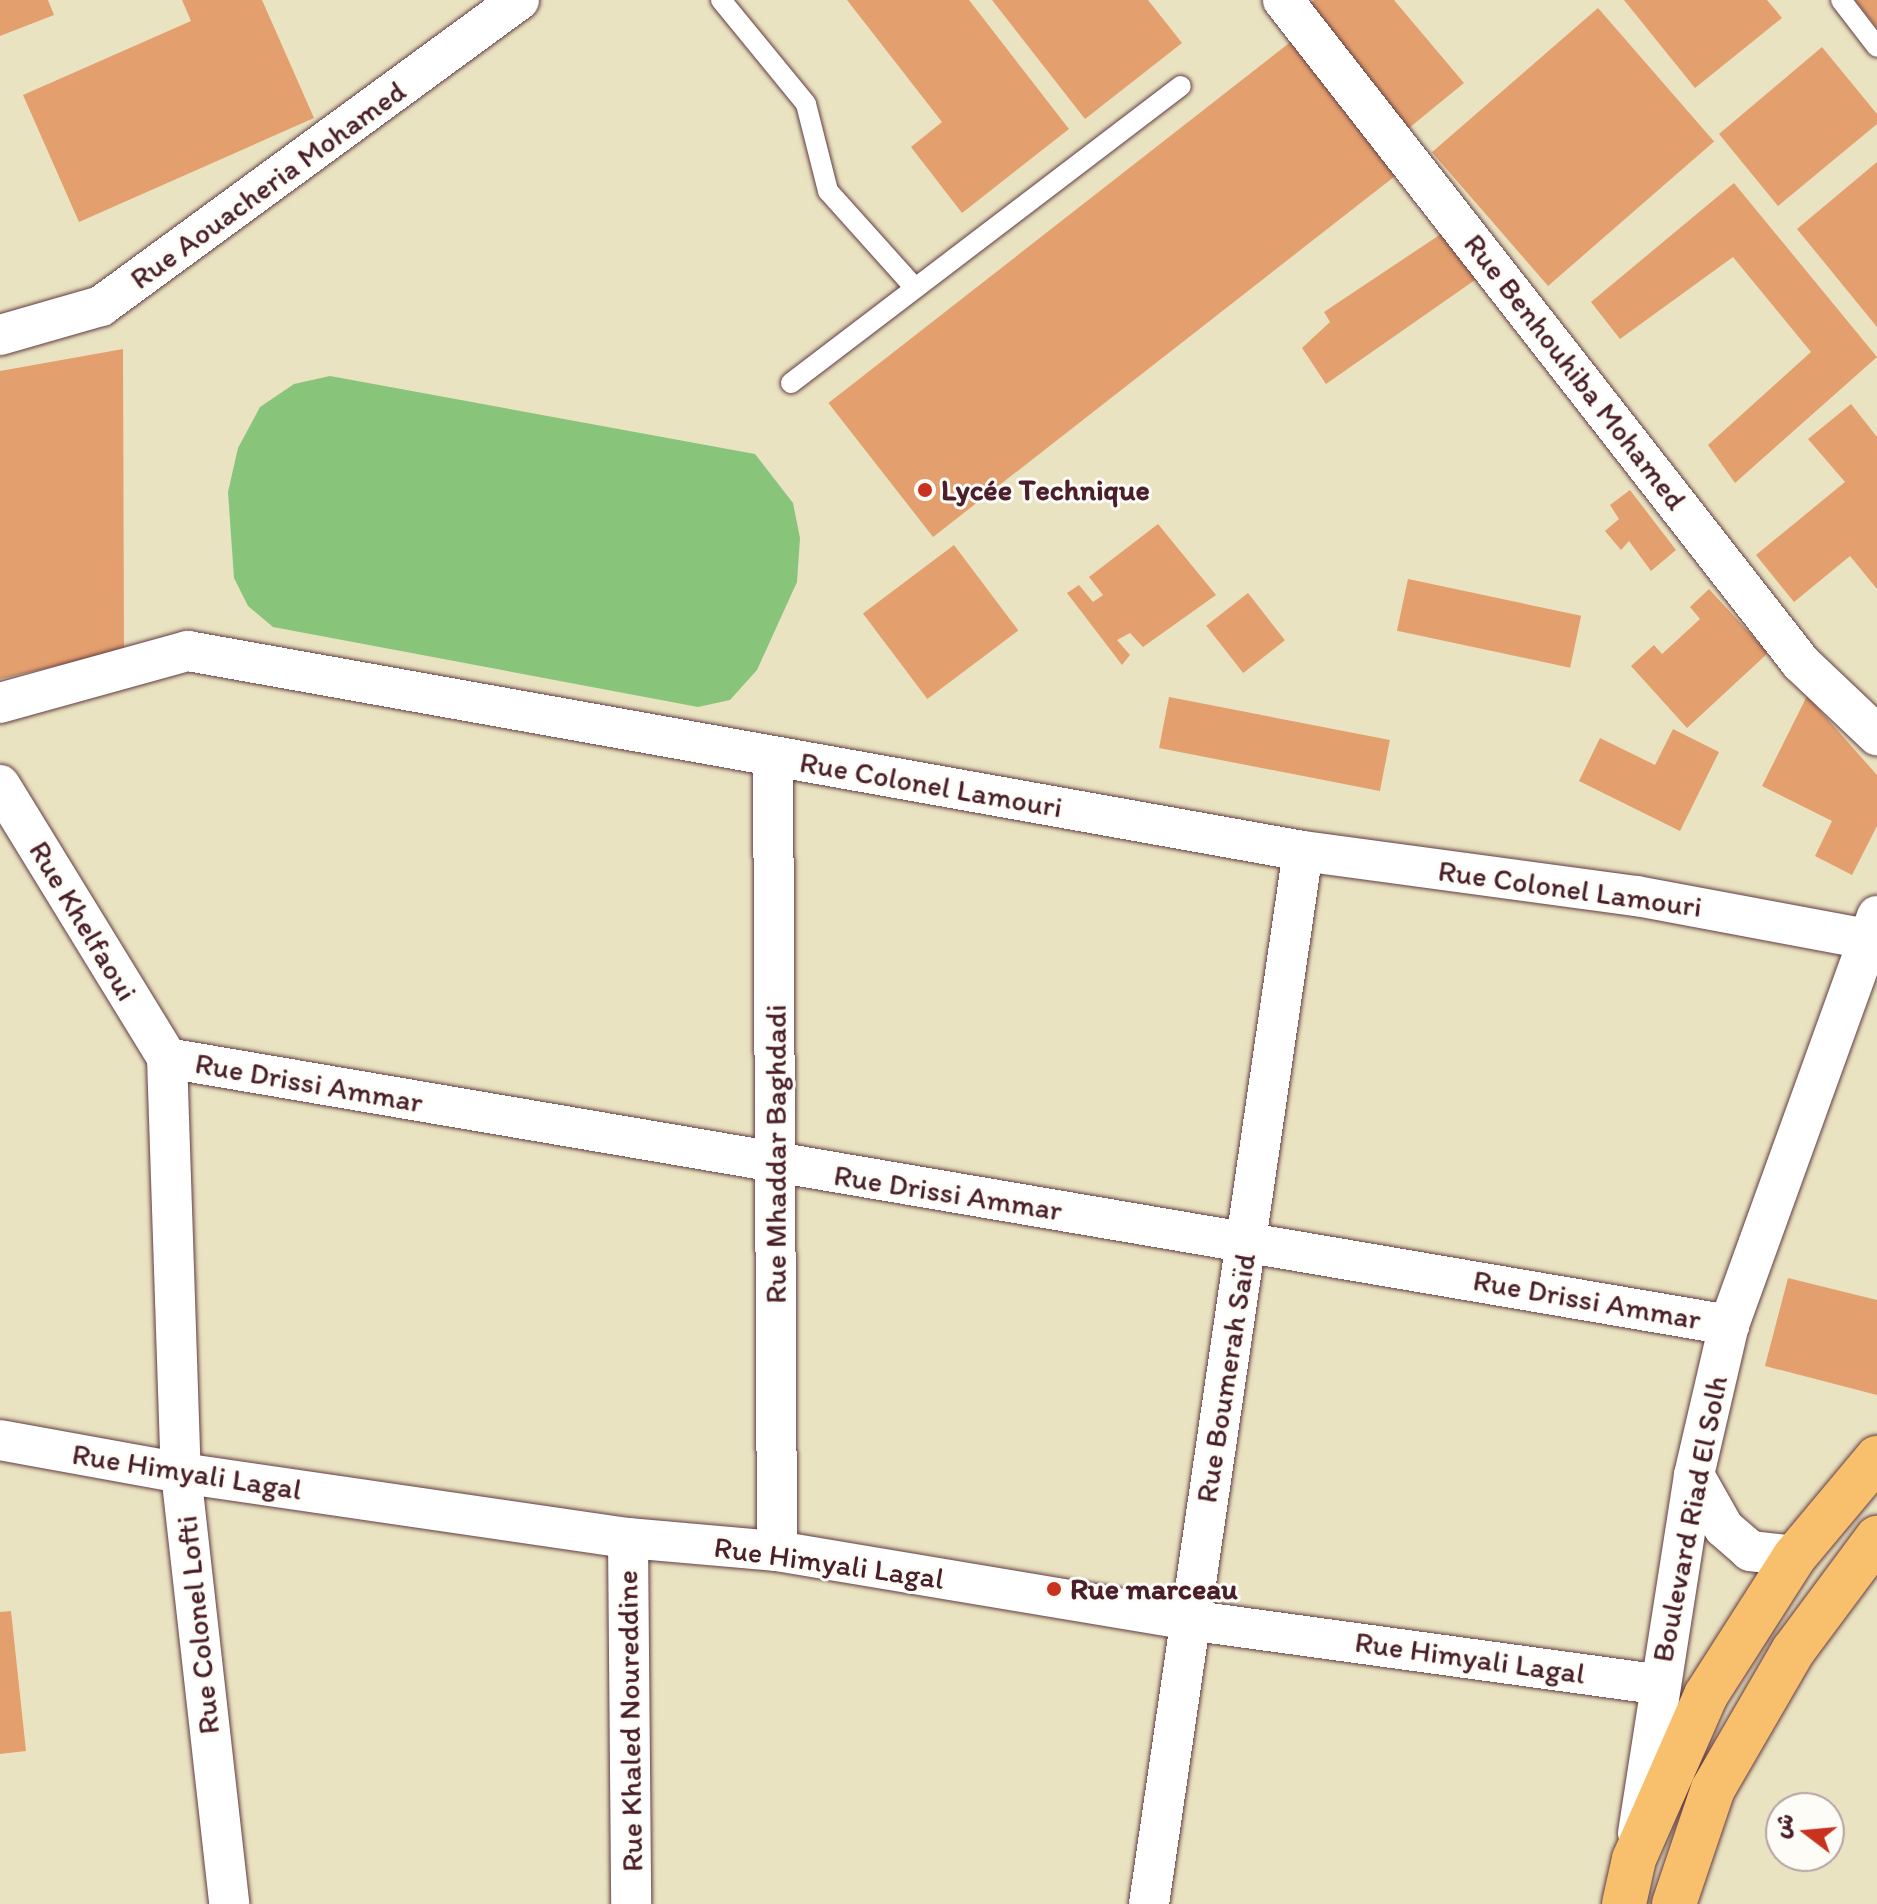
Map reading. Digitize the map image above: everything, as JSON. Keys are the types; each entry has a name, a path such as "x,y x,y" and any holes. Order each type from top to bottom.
{"main road":[{"path":"1624,1904 1634,1859 1706,1695 1795,1556 1877,1458"},
{"path":"1674,1904 1713,1789 1793,1651 1877,1538"}],"street":[{"name":"Rue Aouacheria Mohamed","path":"0,335 101,306 519,0"},
{"name":"Rue Benhouhiba Mohamed","path":"1283,0 1801,663 1877,735"},
{"name":"Rue Colonel Lamouri","path":"0,703 188,651 1303,851 1872,927"},
{"name":"Rue Mhaddar Baghdadi","path":"773,757 777,1551"},
{"name":"Rue Khelfaoui","path":"0,785 167,1058"},
{"name":"Rue Boumerah Saïd","path":"1149,1904 1188,1620 1247,1242 1303,851"},
{"name":"Boulevard Riad El Solh","path":"1634,1859 1658,1684 1694,1475 1729,1325 1872,927"},
{"name":"Rue Drissi Ammar","path":"167,1058 777,1165 1729,1325"},
{"name":"Rue Colonel Lofti","path":"167,1058 181,1473 229,1904"},
{"name":"Rue Himyali Lagal","path":"0,1440 181,1473 628,1538 777,1551 1188,1620 1658,1684"},
{"path":"1694,1475 1724,1528 1750,1551 1795,1556"},
{"name":"Rue Khaled Noureddine","path":"628,1538 631,1904"}],"lane":[{"path":"721,0 806,104 828,191 915,288"},
{"path":"1841,0 1877,47"},
{"path":"791,383 1181,86"}],"green space":[{"path":"330,376 755,454 793,503 800,538 797,582 757,670 730,700 698,707 273,627 248,606 234,578 228,492 238,448 260,407 294,384"}],"building":[{"path":"0,0 48,0 54,15 0,36"},
{"path":"182,0 262,0 314,118 79,222 23,95 191,21"},
{"path":"847,0 969,0 1069,129 962,213 911,147 942,122"},
{"path":"992,0 1148,0 1182,43 1085,119"},
{"path":"1314,0 1394,0 1464,83 1409,128 1306,7"},
{"path":"1624,0 1767,0 1782,18 1695,88"},
{"path":"1855,0 1877,0 1877,28"},
{"path":"1598,8 1714,142 1548,286 1432,152"},
{"path":"1302,33 1407,167 933,537 828,403"},
{"path":"1822,47 1877,114 1877,124 1778,206 1719,134"},
{"path":"1877,162 1877,327 1797,229"},
{"path":"1734,183 1877,357 1735,483 1708,445 1811,352 1733,257 1620,339 1591,302"},
{"path":"1450,228 1485,273 1326,384 1302,348 1330,322 1324,312"},
{"path":"123,349 124,650 0,679 0,371"},
{"path":"1851,404 1877,437 1877,589 1850,556 1794,602 1756,555 1845,482 1808,439"},
{"path":"1630,490 1676,550 1651,571 1629,541 1621,550 1605,531 1619,519 1610,505"},
{"path":"1158,524 1216,595 1143,647 1130,633 1117,640 1130,655 1122,665 1067,593 1079,585 1093,602 1103,595 1089,577"},
{"path":"954,545 1018,630 927,699 863,614"},
{"path":"1408,579 1581,616 1570,668 1397,631"},
{"path":"1709,589 1768,653 1687,728 1631,666 1654,645 1662,654 1700,619 1690,607"},
{"path":"1248,593 1285,640 1243,673 1206,626"},
{"path":"1807,696 1877,775 1877,826 1852,875 1815,856 1832,821 1762,786"},
{"path":"1169,697 1390,740 1380,791 1159,748"},
{"path":"1673,729 1719,752 1680,831 1579,781 1600,738 1655,765"},
{"path":"1788,1278 1877,1300 1877,1395 1765,1366"},
{"path":"11,1611 26,1751 0,1754 0,1612"}],"place":[{"name":"Lycée Technique","path":"925,490"},
{"name":"Rue marceau","path":"1054,1589"}]}
